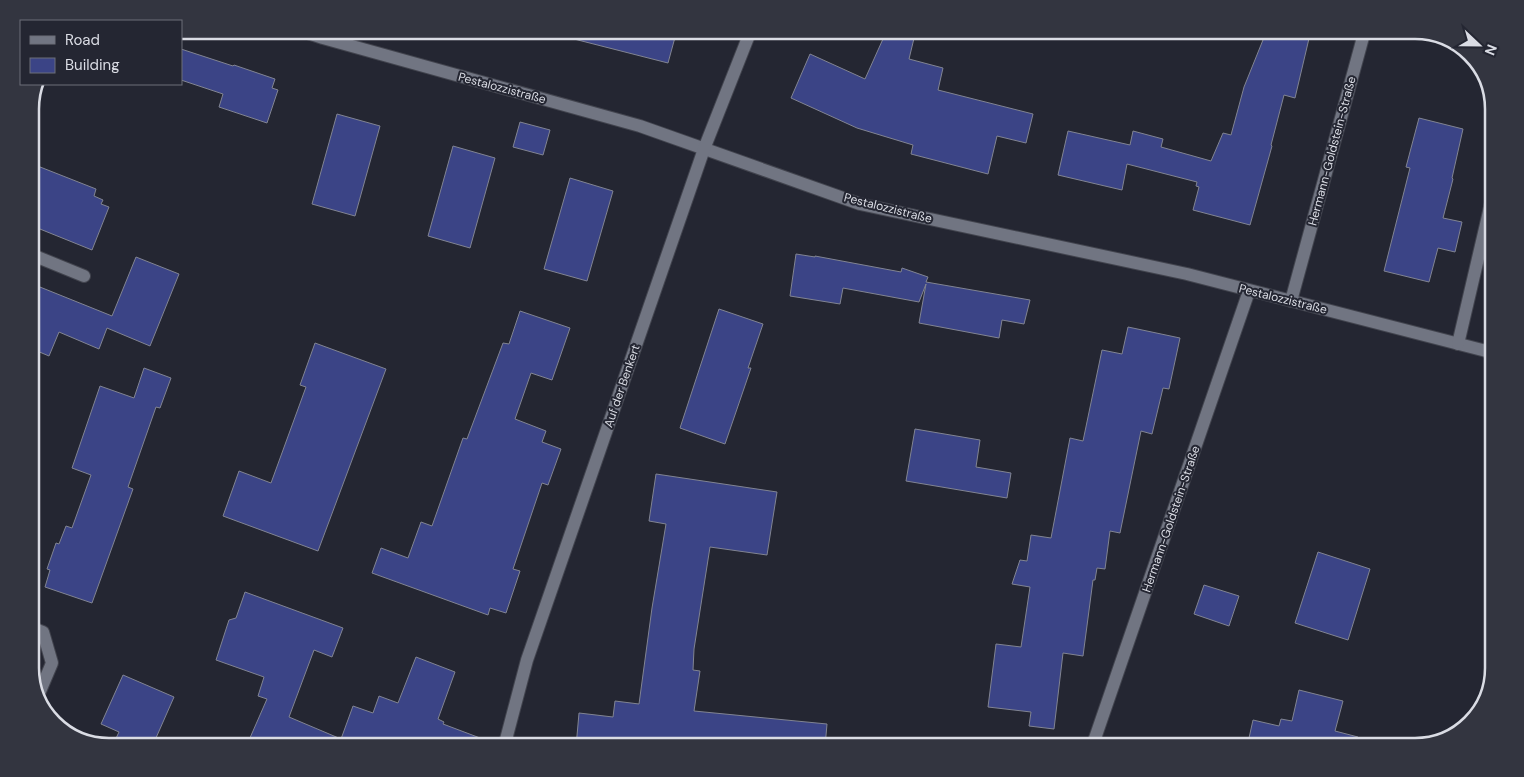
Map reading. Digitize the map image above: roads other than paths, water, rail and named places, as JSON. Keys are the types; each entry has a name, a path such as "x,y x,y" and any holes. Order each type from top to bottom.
{"street":[{"name":"Pestalozzistraße","path":"327,39 640,126 860,204 1187,274 1485,351"},
{"name":"Auf der Benkert","path":"506,738 527,660 704,149 747,39"},
{"name":"Hermann-Goldstein-Straße","path":"1291,301 1363,39"},
{"path":"1458,344 1485,228"},
{"path":"39,258 84,276"},
{"name":"Hermann-Goldstein-Straße","path":"1095,738 1249,290"},
{"path":"39,630 43,632 52,663 41,688"}]}
